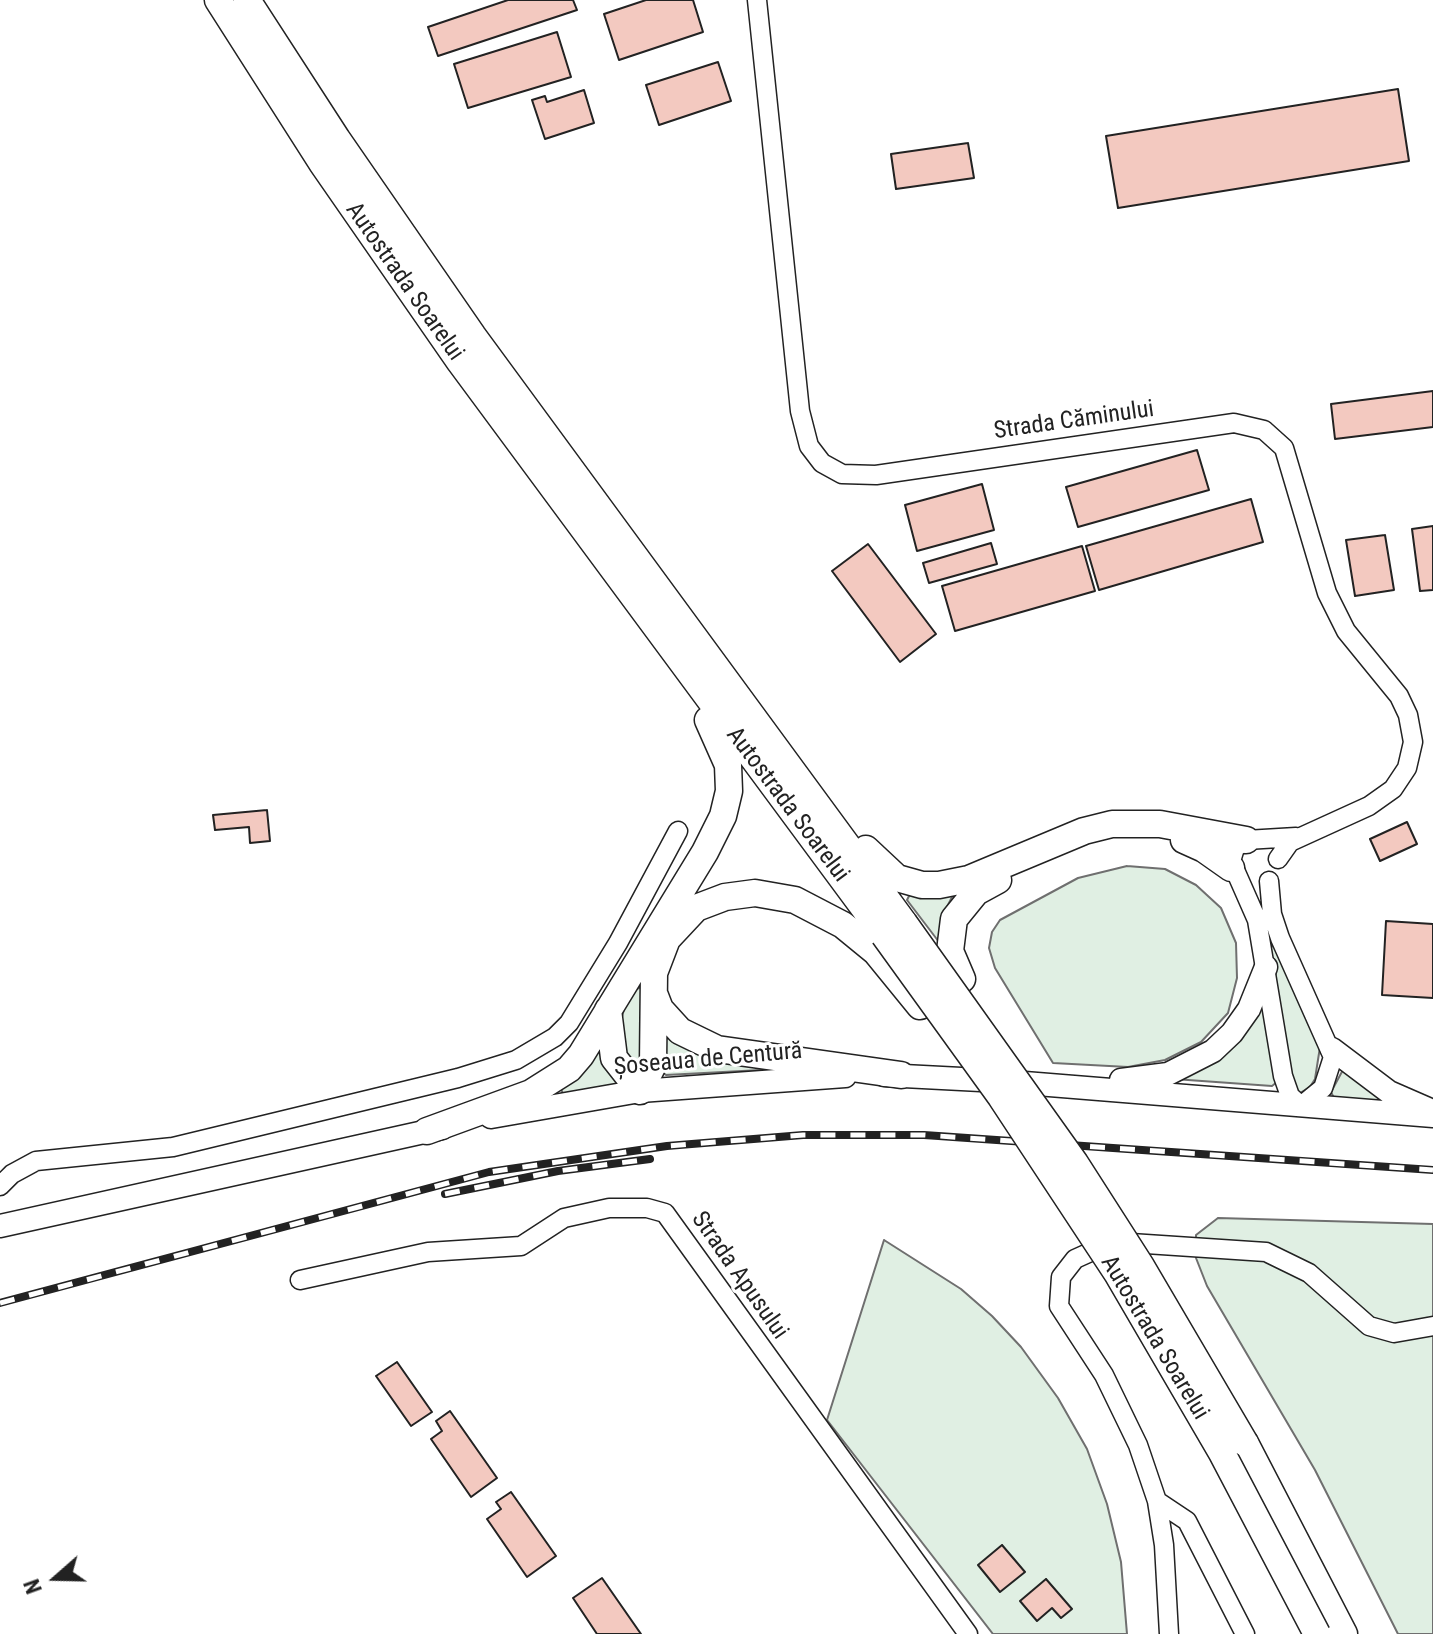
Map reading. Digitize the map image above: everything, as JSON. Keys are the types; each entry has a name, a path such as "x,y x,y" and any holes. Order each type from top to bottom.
{"highway":[{"name":"Autostrada Soarelui","path":"218,0 306,139 408,288 884,933 1001,1097 1117,1273 1222,1453 1317,1634"},
{"name":"Autostrada Soarelui","path":"247,0 337,139 884,933 1083,1176 1245,1443 1344,1634"},
{"path":"408,288 429,339 703,713 724,753 729,791 723,816 581,1055 550,1083 427,1131"},
{"path":"473,336 517,374 869,854 888,873 922,885 955,882 1084,831 1112,824 1160,824 1253,839"},
{"path":"1235,875 1204,849 1161,835 1108,836 989,884 959,910 949,939 953,962 962,979 1159,1272 1228,1390 1245,1443"},
{"path":"608,1010 614,1058 640,1091 653,1065 657,962 667,939 689,912 716,899 755,893 795,900 831,918 884,933 921,1008 1081,1241 1225,1483 1303,1634"},
{"path":"655,996 660,1009 680,1031 717,1049 901,1075"}],"main road":[{"path":"1060,1086 1154,1078 1202,1058 1223,1043 1241,1021 1259,989 1266,967"},
{"path":"1332,1049 1389,1092 1433,1113"},
{"name":"Șoseaua de Centură","path":"0,1226 427,1131 640,1091 798,1078 901,1075 1301,1106 1433,1113"}],"street":[{"name":"Strada Căminului","path":"757,0 800,411 804,433 815,456 831,470 865,476 1215,424 1251,424 1275,437 1289,461 1320,571 1336,614 1399,696 1408,715 1413,742 1407,768 1384,797 1290,842 1278,859"},
{"path":"0,1186 12,1174 36,1161 173,1147 458,1078 516,1060 555,1037 569,1023 610,956 678,831"},
{"path":"1269,881 1272,914 1280,938 1332,1049 1327,1081 1301,1106 1290,1096 1283,1076 1257,920 1235,875 1235,848 1253,839 1300,837"},
{"path":"1235,875 1251,886 1269,881 1275,875 1278,859 1271,845 1253,839"},
{"path":"610,956 633,971"},
{"name":"Strada Apusului","path":"300,1280 428,1252 521,1246 564,1218 609,1208 647,1208 665,1213 968,1634"},
{"path":"1169,1634 1164,1545 1157,1501 1138,1445 1104,1375 1059,1306 1061,1277 1075,1259 1106,1245 1131,1243 1266,1252 1309,1273 1369,1326 1394,1333 1433,1326"},
{"path":"1157,1501 1187,1521 1245,1634"}],"green space":[{"path":"1127,866 1165,869 1196,885 1221,908 1236,943 1237,978 1228,1013 1201,1042 1165,1060 1128,1067 1053,1063 995,968 989,948 992,932 1000,920 1078,878"},
{"path":"910,894 953,895 943,915 939,942 907,900"},
{"path":"1272,946 1278,947 1320,1047 1315,1079 1310,1087 1300,1093 1295,1092 1268,952"},
{"path":"644,986 646,1069 627,1067 621,1021 626,1001 634,990"},
{"path":"1264,1003 1277,1082 1272,1086 1174,1079"},
{"path":"663,1030 765,1066 761,1070 666,1075 662,1072"},
{"path":"600,1043 620,1079 617,1085 563,1094 560,1086"},
{"path":"1344,1068 1351,1070 1385,1103 1334,1098 1331,1092"},
{"path":"1218,1218 1433,1224 1433,1634 1398,1634 1315,1470 1207,1286 1196,1258 1196,1235"},
{"path":"884,1240 961,1289 992,1316 1021,1347 1058,1398 1087,1449 1107,1504 1121,1562 1127,1634 993,1634 827,1420"}],"building":[{"path":"508,0 573,0 577,10 438,56 428,27"},
{"path":"646,0 693,0 703,32 619,60 604,14"},
{"path":"557,32 571,77 468,108 454,64"},
{"path":"718,62 731,101 659,125 646,85"},
{"path":"1398,89 1409,161 1118,208 1106,136"},
{"path":"584,90 594,123 545,139 532,100 545,96 547,102"},
{"path":"968,143 974,178 896,189 891,154"},
{"path":"1433,391 1433,427 1335,439 1331,404"},
{"path":"1197,450 1209,490 1078,527 1066,487"},
{"path":"982,484 994,530 917,551 905,505"},
{"path":"1251,499 1263,542 1099,590 1086,546"},
{"path":"1433,526 1433,590 1420,591 1412,529"},
{"path":"1385,535 1394,590 1355,596 1346,540"},
{"path":"991,543 997,564 929,583 923,563"},
{"path":"868,544 936,634 900,662 832,571"},
{"path":"1082,546 1095,591 955,631 942,586"},
{"path":"267,810 270,841 250,843 249,827 215,830 213,815"},
{"path":"1407,822 1417,844 1380,861 1370,839"},
{"path":"1386,921 1433,924 1433,998 1382,995"},
{"path":"397,1362 432,1412 411,1426 376,1376"},
{"path":"450,1411 497,1478 471,1497 431,1439 442,1431 436,1421"},
{"path":"511,1492 556,1556 527,1577 487,1519 501,1509 496,1502"},
{"path":"1002,1545 1025,1572 1000,1592 978,1565"},
{"path":"602,1578 641,1634 597,1634 573,1598"},
{"path":"1046,1579 1072,1609 1061,1618 1052,1608 1037,1621 1020,1601"}],"railway":[{"path":"0,1303 489,1172 667,1146 803,1135 924,1135 1433,1170"},
{"path":"445,1194 558,1171 650,1159"}]}
